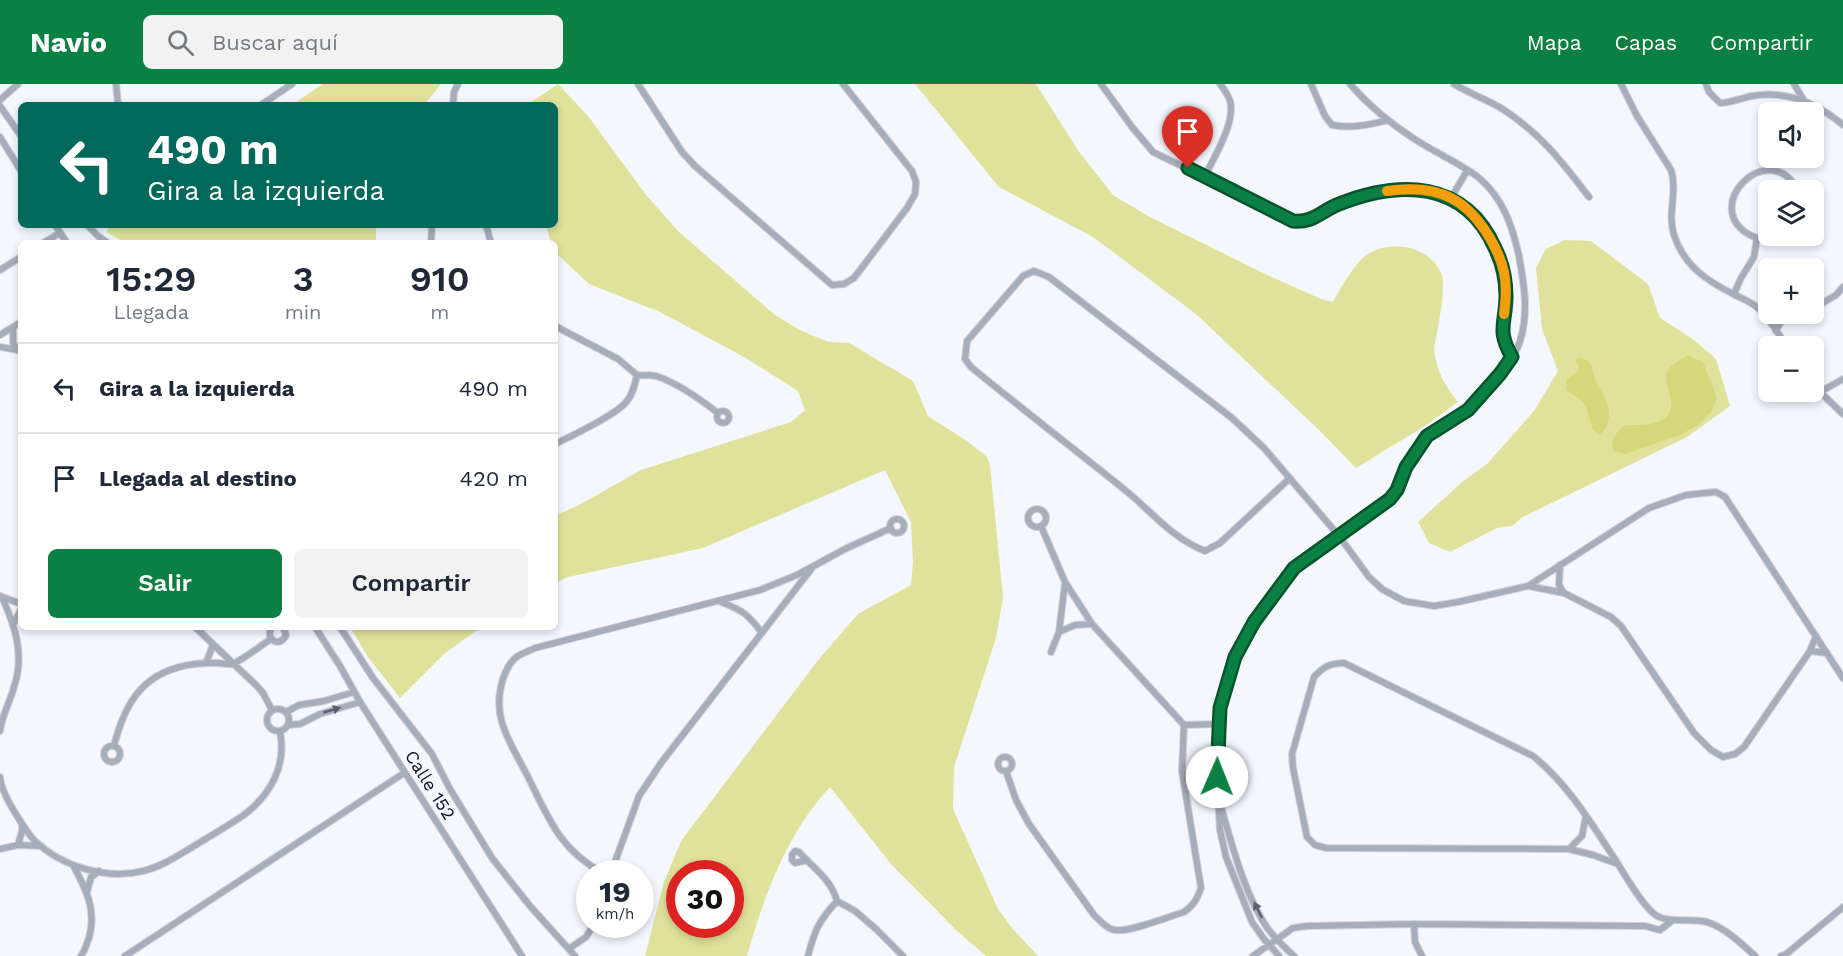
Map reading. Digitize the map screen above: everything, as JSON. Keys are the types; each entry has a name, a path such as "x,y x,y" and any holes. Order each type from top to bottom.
{"street":[{"path":"0,100 18,84"},
{"path":"116,84 118,102"},
{"path":"265,102 292,84"},
{"path":"453,102 454,92 458,84"},
{"path":"638,84 682,152 695,166 832,285 844,284 854,278 907,208 915,194 916,183 912,171 843,84"},
{"path":"1101,84 1153,152 1293,221 1311,220 1337,205 1375,193 1400,189 1419,189 1451,198 1465,207 1480,223 1494,246 1503,271 1506,296 1502,331 1512,357"},
{"path":"1205,176 1227,128 1230,116 1229,99 1220,84"},
{"path":"1311,84 1332,125 1355,126 1388,120"},
{"path":"1280,956 1252,922 1226,857 1220,830 1218,724 1220,708 1235,657 1254,622 1294,568 1390,499 1397,490 1406,467 1427,436 1468,410 1500,374 1520,342 1525,313 1522,275 1515,239 1504,207 1493,192 1477,177 1415,140 1379,114 1350,84"},
{"path":"1454,84 1502,109 1528,128 1553,151 1589,197"},
{"path":"1621,84 1636,116 1671,170 1674,179 1672,223 1679,246 1695,270 1708,281 1752,303 1758,309"},
{"path":"1706,84 1709,92 1719,102 1726,103 1753,96 1784,95 1803,99 1824,109 1843,125"},
{"path":"1794,84 1803,99"},
{"path":"0,106 18,132"},
{"path":"0,137 18,166"},
{"path":"1451,198 1467,171"},
{"path":"1734,294 1754,257 1757,238 1746,233 1738,224 1733,213 1732,201 1736,190 1743,180 1765,171 1777,172 1789,180"},
{"path":"57,228 65,240"},
{"path":"90,228 104,240"},
{"path":"48,240 60,233"},
{"path":"0,270 18,259"},
{"path":"1290,478 1220,543 1205,551 1191,546 971,367 965,359 966,342 1023,276 1034,272 1049,277 1232,418 1264,448 1290,478 1339,536 1370,577 1383,589 1404,601 1434,606 1528,586 1649,508 1686,495 1716,492 1725,497 1843,678"},
{"path":"1824,302 1836,295 1843,287"},
{"path":"0,335 18,324"},
{"path":"1771,324 1780,336"},
{"path":"1776,331 1780,324"},
{"path":"13,327 13,343 18,350"},
{"path":"558,328 618,359 637,375 655,376 673,384 703,401 718,413"},
{"path":"0,347 18,351"},
{"path":"558,442 627,403 634,389 637,375"},
{"path":"1824,390 1843,379"},
{"path":"1824,396 1843,414"},
{"path":"1006,771 1016,800 1029,824 1102,924 1122,931 1184,912 1197,900 1201,888 1182,771 1185,725 1092,624 1065,582 1041,526"},
{"path":"583,860 566,844 552,824 505,735 499,712 499,692 506,669 516,657 535,648 760,590 813,567 891,528"},
{"path":"1560,565 1559,585 1564,593"},
{"path":"616,860 639,796 661,763 813,567"},
{"path":"1051,652 1059,632 1065,582"},
{"path":"1528,586 1564,593 1611,617 1621,626 1694,733 1711,750 1724,757 1735,754 1744,747 1810,651 1816,636"},
{"path":"1,596 18,603"},
{"path":"0,731 17,678 19,663 19,649 13,625 1,596"},
{"path":"719,601 741,610 762,633"},
{"path":"13,625 18,613"},
{"path":"1059,632 1075,625 1092,624"},
{"path":"198,630 257,686 272,710"},
{"path":"271,630 269,634 271,639 276,642 284,640 285,630"},
{"name":"Calle 152","path":"317,630 404,773 522,956"},
{"path":"342,630 373,678 432,754 450,789 492,858 530,906 576,956"},
{"path":"114,746 121,721 137,692 161,674 179,667 206,663 233,664 271,639"},
{"path":"206,663 213,645"},
{"path":"1810,651 1827,653"},
{"path":"1618,864 1569,849 1326,848 1315,844 1307,837 1292,754 1314,677 1322,668 1333,663 1344,663 1533,756 1549,769 1586,815 1654,915 1673,920 1692,920 1714,925 1754,955 1761,956"},
{"path":"286,712 299,705 324,701 354,692"},
{"path":"0,713 10,699"},
{"path":"280,732 288,725 300,724 320,714 360,702"},
{"path":"280,732 272,730 267,724 267,716 272,710 279,709 286,712 289,718 288,725"},
{"path":"1185,725 1218,724"},
{"path":"0,777 9,804 22,824 43,846 73,864 99,871 142,872 163,864 244,815 264,797 276,776 282,752 280,732"},
{"path":"125,956 404,773"},
{"path":"1218,794 1234,852 1260,915 1277,939 1294,956"},
{"path":"1569,849 1582,836 1586,815"},
{"path":"18,844 22,824"},
{"path":"0,849 18,844 43,846"},
{"path":"807,860 827,879 837,901 855,911 903,956"},
{"path":"73,864 91,902 90,935 81,956"},
{"path":"87,892 91,877 99,871"},
{"path":"808,956 817,926 837,901"},
{"path":"1784,956 1843,907"},
{"path":"1645,926 1654,915"},
{"path":"1253,956 1293,928 1307,926 1414,924 1645,926 1660,930 1673,920"},
{"path":"1414,924 1414,942 1422,956"},
{"path":"570,948 585,938"}],"green space":[{"path":"323,84 441,84 426,102 296,102"},
{"path":"558,84 588,116 646,195 679,232 775,315 800,330 829,342 849,343 913,381 928,416 987,457 990,465 1003,597 996,638 954,767 953,809 998,909 1038,956 986,956 957,931 891,864 830,787 801,824 789,845 769,888 747,956 645,956 650,938 654,938 654,921 666,877 666,938 744,938 744,860 673,860 681,841 819,659 858,614 911,585 913,562 911,522 885,470 703,548 568,577 558,582 558,515 641,470 791,422 805,410 798,391 746,358 660,312 589,284 558,255 558,240 550,240 547,228 558,228 558,102 531,102"},
{"path":"915,84 1036,84 1079,152 1113,195 1148,216 1321,299 1333,302 1358,263 1378,249 1400,247 1421,252 1437,266 1442,276 1442,301 1434,349 1442,377 1458,402 1425,426 1356,468 1196,314 1093,237 999,187"},
{"path":"109,228 376,228 376,240 121,240 106,232"},
{"path":"1565,240 1591,241 1648,284 1660,318 1694,340 1716,359 1730,406 1687,437 1521,518 1512,526 1497,528 1450,552 1429,543 1418,522 1461,483 1488,463 1534,411 1558,371 1542,329 1536,268 1546,249"},
{"path":"352,630 477,630 444,654 400,698 368,657"}],"shaded area":[{"path":"1688,355 1703,362 1717,397 1712,411 1698,425 1680,435 1625,454 1613,451 1614,436 1625,425 1655,423 1667,416 1671,402 1666,374 1671,366"},
{"path":"1578,357 1587,360 1590,364 1608,405 1608,422 1600,434 1593,430 1582,401 1566,390 1567,379 1576,373 1579,367 1575,360"}],"slow traffic":[{"path":"1387,191 1419,189 1451,198 1465,207 1480,223 1494,246 1503,271 1506,296 1504,314"}],"route":[{"path":"1188,168 1293,221 1311,220 1337,205 1375,193 1400,189 1419,189 1451,198 1465,207 1480,223 1494,246 1503,271 1506,296 1502,331 1512,357 1468,410 1427,436 1413,455 1397,490 1390,499 1294,568 1275,592 1254,622 1235,657 1220,708 1217,777"}]}
